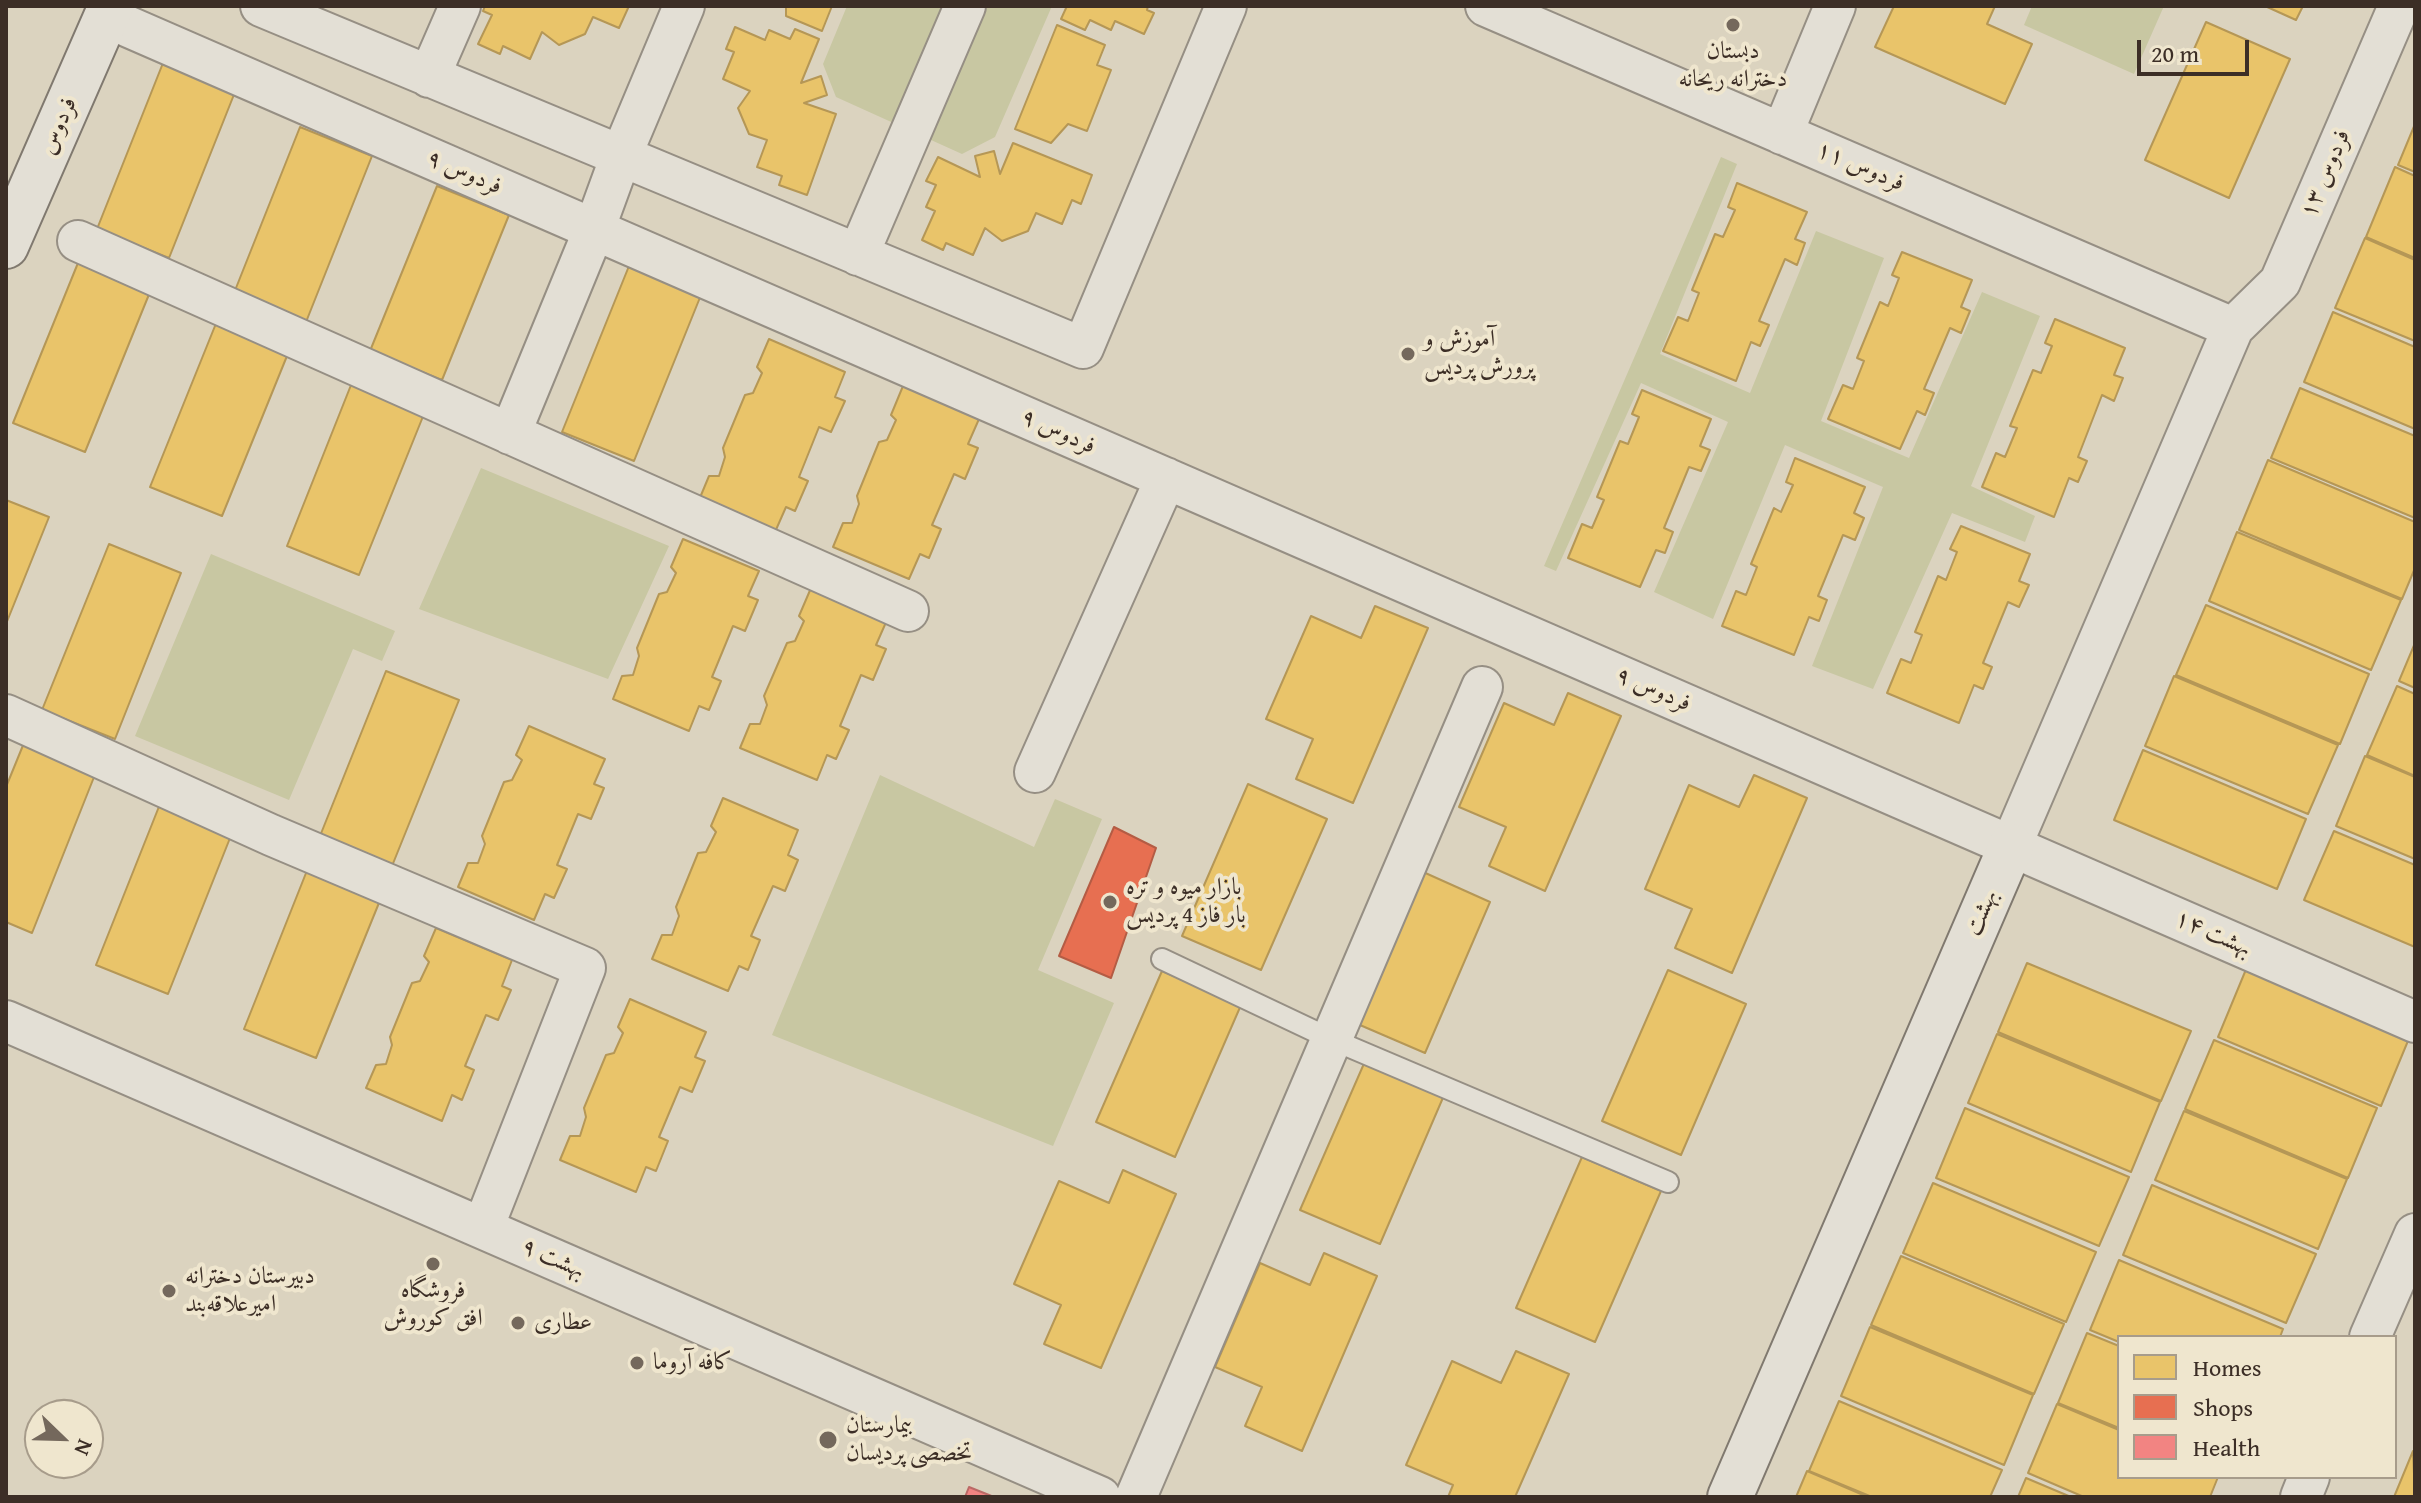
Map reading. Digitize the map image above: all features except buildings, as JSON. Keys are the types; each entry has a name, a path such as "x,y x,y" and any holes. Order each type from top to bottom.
{"street":[{"path":"261,6 1083,348 1226,6"},
{"path":"429,77 460,6"},
{"path":"510,434 684,6"},
{"path":"858,255 965,6"},
{"name":"فردوس ۱۱","path":"1486,6 2233,328"},
{"path":"1782,134 1835,6"},
{"name":"فردوس ۱۳","path":"2233,328 2280,282 2399,6"},
{"name":"فردوس ۹","path":"109,12 594,230 2011,846"},
{"name":"فردوس","path":"6,246 109,12"},
{"path":"78,241 908,611"},
{"name":"بهشت","path":"1730,1497 2233,328"},
{"path":"1035,772 1166,478"},
{"path":"1136,1497 1482,687"},
{"path":"6,715 271,835 585,968 483,1228"},
{"name":"بهشت ۱۴","path":"2011,846 2415,1022"},
{"name":"بهشت ۹","path":"6,1021 1100,1497"},
{"path":"2371,1335 2415,1234"}],"lane":[{"path":"1162,959 1331,1039 1668,1182"}],"green space":[{"path":"847,6 1052,6 995,137 962,154 836,97 823,64"},
{"path":"2032,6 2164,6 2134,74 2024,25"},
{"path":"1721,157 1737,164 1660,354 1750,393 1816,231 1884,258 1821,421 1909,458 1982,292 2040,316 1971,486 2035,516 2025,542 1952,513 1873,689 1812,666 1883,487 1785,445 1713,619 1654,592 1728,422 1641,383 1556,571 1544,566"},
{"path":"481,468 669,546 608,679 419,609"},
{"path":"211,554 395,631 382,661 353,649 289,800 135,736"},
{"path":"880,775 1034,847 1055,799 1102,819 1038,970 1114,1003 1053,1146 772,1035"}],"place":[{"name":"دبستان دخترانه ریحانه","path":"1733,25"},
{"name":"آموزش و پرورش پردیس","path":"1408,354"},
{"name":"بازار میوه و تره بار فاز 4 پردیس","path":"1110,902"},
{"name":"فروشگاه افق کوروش","path":"433,1264"},
{"name":"دبیرستان دخترانه امیرعلاقه‌بند","path":"169,1291"},
{"name":"عطاری","path":"518,1323"},
{"name":"کافه آروما","path":"637,1363"},
{"name":"بیمارستان تخصصی پردیسان","path":"828,1440"}]}
